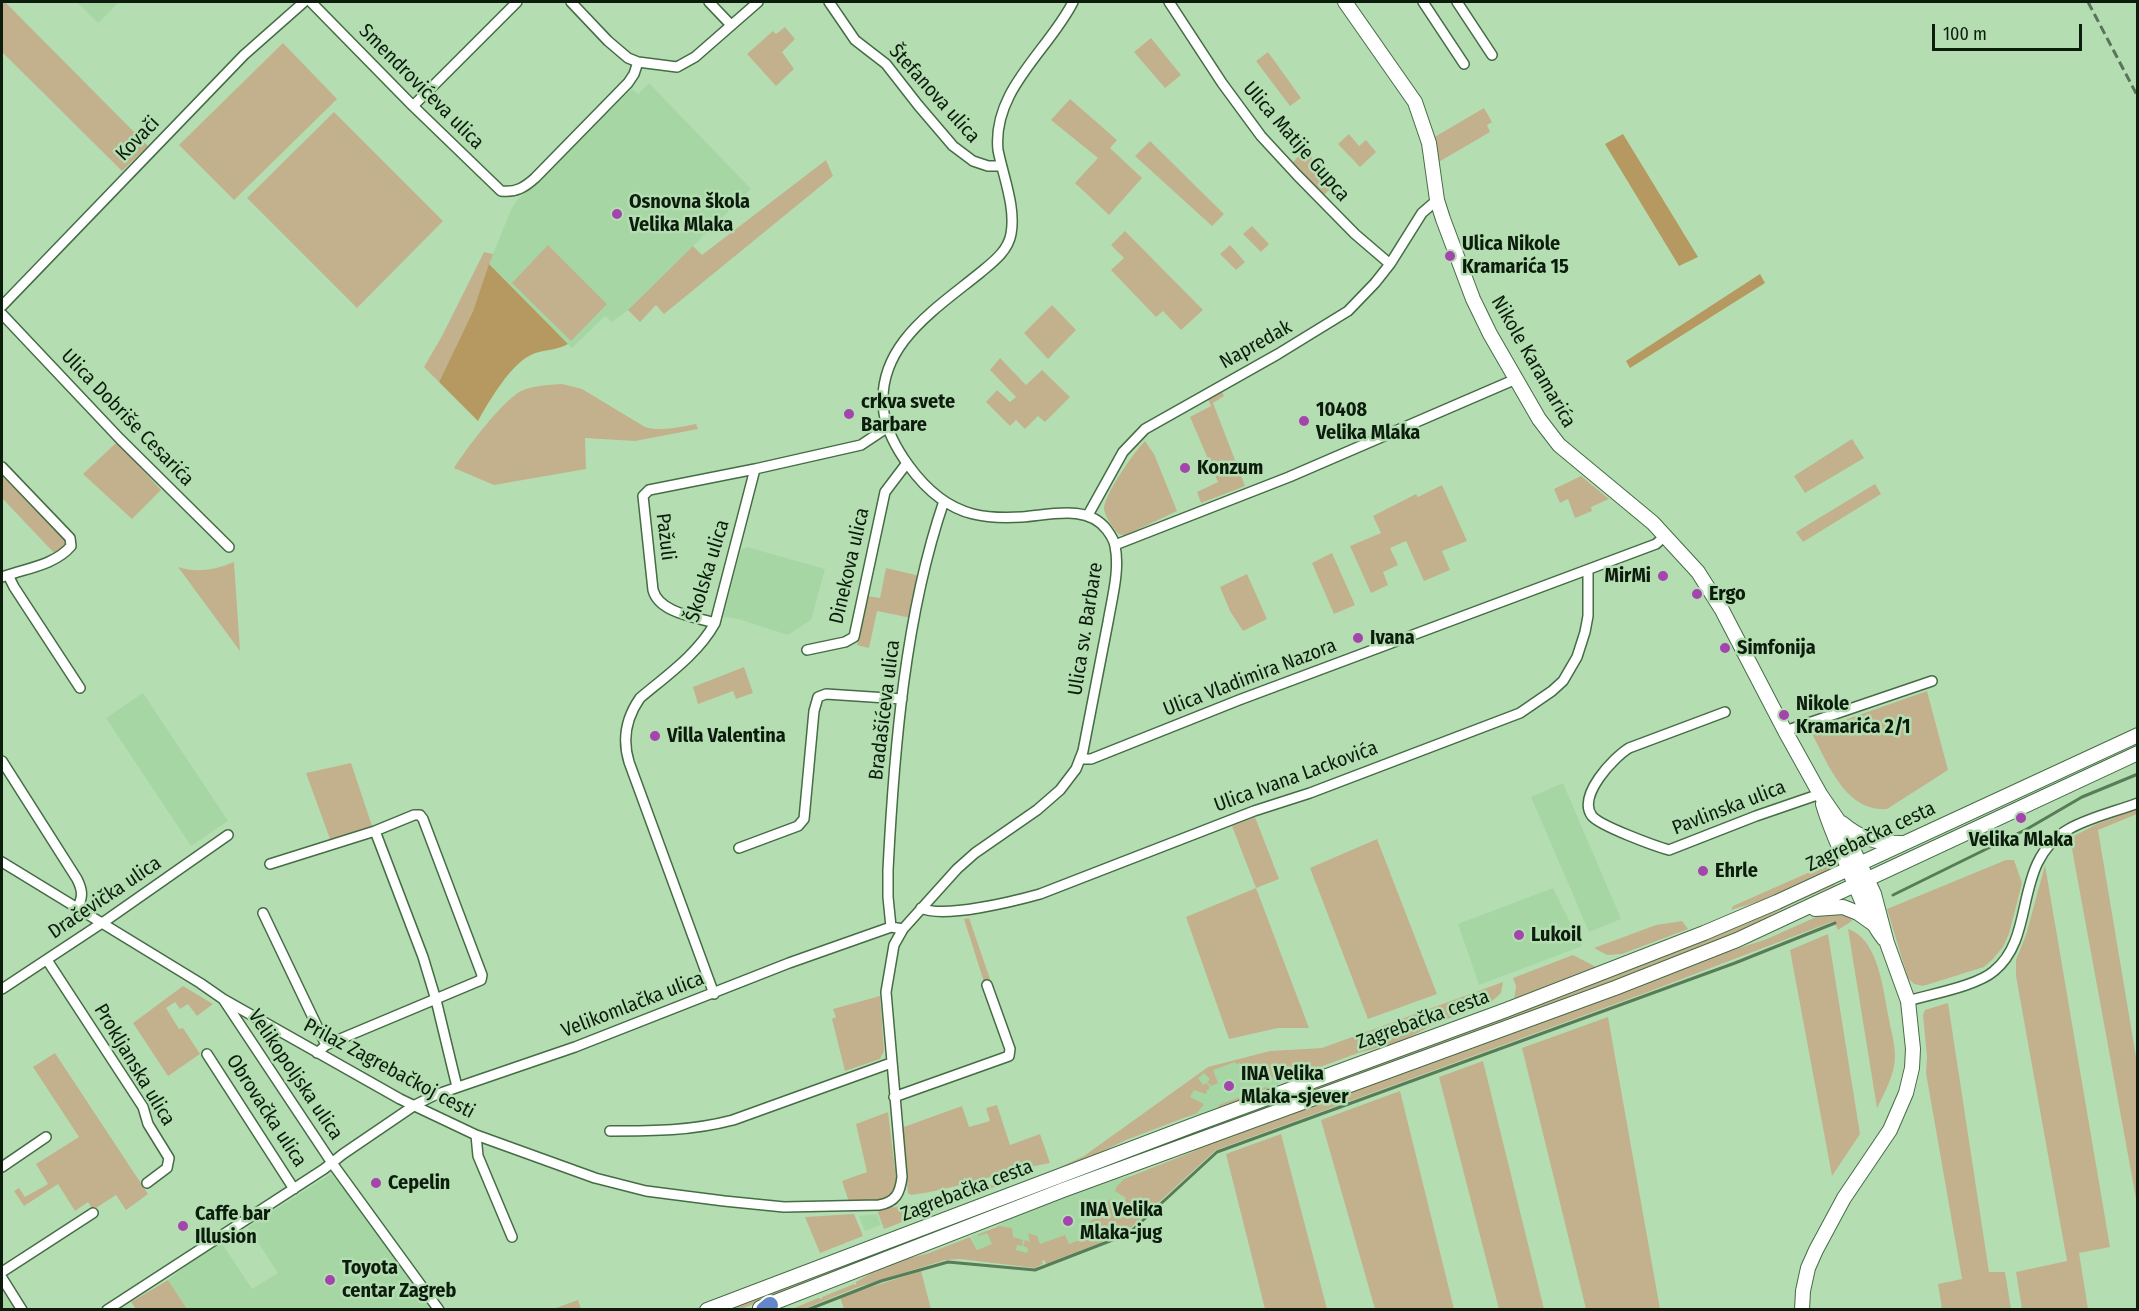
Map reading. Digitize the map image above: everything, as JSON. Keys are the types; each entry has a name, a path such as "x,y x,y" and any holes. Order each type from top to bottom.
{"main road":[{"name":"Nikole Karamarića","path":"1345,2 1415,102 1429,142 1437,200 1448,234 1481,317 1545,429 1559,445 1666,535 1698,572 1722,610 1820,794"},
{"name":"Zagrebačka cesta","path":"707,1310 1180,1130 1615,969 1777,902 2138,735"},
{"name":"Zagrebačka cesta","path":"764,1308 1082,1183 1615,988 1737,940 2138,753"},
{"path":"1820,794 1837,818 1862,883 1872,922 1887,943"},
{"path":"1820,794 1827,819 1855,866"},
{"path":"1837,818 1869,840 1903,843"},
{"path":"1802,1310 1808,1268 1844,1198 1890,1130 1906,1093 1913,1049 1908,1001 1887,943 1878,907 1862,883"},
{"path":"1807,909 1843,907 1872,922"}],"street":[{"name":"Kovači","path":"2,306 244,55 304,2"},
{"name":"Smendrovićeva ulica","path":"311,2 496,187 508,192 521,189 535,178 628,83 638,62"},
{"path":"413,106 518,2"},
{"path":"571,2 608,41 628,58 638,62 669,66 683,65 695,57 758,2"},
{"path":"709,2 731,25"},
{"name":"Štefanova ulica","path":"829,2 855,40 886,64 953,146 973,161 1001,166"},
{"path":"1073,2 1062,23 1022,76 1004,108 997,138 1012,223 1007,246 992,263 922,321 894,354 882,384 884,415 888,428 907,463 930,491 944,501 970,513 992,517 1072,513 1088,515"},
{"name":"Ulica Matije Gupca","path":"1169,2 1227,92 1261,136 1355,234 1390,264"},
{"path":"1423,2 1464,64"},
{"path":"1457,2 1492,55"},
{"name":"Napredak","path":"1088,515 1123,452 1145,429 1335,321 1364,296 1390,264 1422,213 1437,200"},
{"name":"Ulica Dobriše Cesarića","path":"2,314 120,438 229,547"},
{"path":"1115,545 1289,477 1516,379"},
{"path":"755,469 861,445 888,428"},
{"name":"Dinekova ulica","path":"807,650 845,642 854,637 885,492 907,463"},
{"path":"2,467 70,538 71,546 65,553 50,561 5,576 80,688"},
{"name":"Školska ulica","path":"714,994 629,762 625,737 630,717 640,698 701,644 715,623 755,469"},
{"name":"Pažuli","path":"715,623 674,610 657,601 653,591 643,496 649,490 755,469"},
{"name":"Bradašićeva ulica","path":"891,927 888,862 902,699 922,584 944,501"},
{"name":"Ulica sv. Barbare","path":"896,1198 902,1177 891,1063 887,978 894,945 903,929 957,869 975,853 1054,796 1069,780 1081,759 1115,576 1115,545 1105,527 1088,515"},
{"name":"Ulica Vladimira Nazora","path":"1081,759 1091,759 1239,700 1656,544 1666,535"},
{"name":"Ulica Ivana Lackovića","path":"921,908 935,912 981,908 1040,894 1254,811 1310,793 1520,713 1563,681 1577,657 1585,632 1588,570"},
{"path":"1785,731 1932,681"},
{"path":"740,848 798,826 804,819 814,711 818,697 826,694 902,699"},
{"name":"Pavlinska ulica","path":"1725,712 1629,748 1619,754 1600,777 1590,796 1588,806 1592,816 1604,825 1669,850 1820,794"},
{"path":"2,761 77,879 82,890 82,898 77,909"},
{"path":"1908,1001 1981,979 1994,972 2014,944 2033,870 2048,848 2069,829 2138,803"},
{"path":"270,864 375,831 414,815 420,815 482,975 481,980 326,1045 317,1053"},
{"path":"375,831 423,957 457,1087"},
{"name":"Dračevička ulica","path":"2,989 101,924 228,835"},
{"name":"Velikopoljska ulica","path":"2,862 223,999 332,1163 439,1310"},
{"name":"Prilaz Zagrebačkoj cesti","path":"263,913 326,1045"},
{"name":"Velikomlačka ulica","path":"107,1310 294,1189 416,1105 457,1087 575,1047 789,963 891,927 903,929"},
{"name":"Prokljanska ulica","path":"47,960 143,1107 148,1124 169,1158 167,1168 147,1183"},
{"path":"894,1097 1010,1056 1010,1049 987,985"},
{"name":"Prilaz Zagrebačkoj cesti","path":"223,999 317,1053 476,1135 596,1179 646,1191 690,1198 811,1207 879,1205 892,1202 896,1198"},
{"name":"Obrovačka ulica","path":"207,1054 294,1189"},
{"path":"610,1131 692,1129 713,1125 733,1120 891,1063"},
{"name":"Prilaz Zagrebačkoj cesti","path":"476,1135 478,1156 512,1237"},
{"path":"2,1167 46,1137"},
{"path":"2,1272 93,1213"},
{"path":"2,1278 22,1310"}],"shaded area":[{"path":"2,2 5,2 148,146 122,171 2,52"},
{"path":"77,2 119,2 98,23"},
{"path":"785,27 795,39 782,52 794,69 776,86 747,54 773,31 776,34"},
{"path":"1151,38 1181,75 1165,88 1134,52"},
{"path":"283,43 337,99 234,200 179,145"},
{"path":"1268,52 1301,98 1290,106 1256,61"},
{"name":"Osnovna škola Velika Mlaka","path":"649,83 751,189 628,310 612,322 605,316 572,348 489,264 511,210 518,199 632,89 638,94"},
{"path":"1070,99 1117,140 1110,148 1142,178 1109,215 1075,183 1098,158 1051,120"},
{"path":"1484,108 1492,122 1487,125 1490,132 1437,163 1433,138"},
{"path":"334,112 443,221 357,308 247,198"},
{"path":"1349,134 1359,146 1366,140 1376,152 1360,167 1338,144"},
{"path":"1623,134 1698,257 1679,266 1605,144"},
{"path":"1150,141 1224,214 1212,226 1135,156"},
{"path":"1305,150 1336,183 1321,198 1290,165"},
{"path":"826,160 833,176 664,314 656,305 640,322 628,310 693,246 702,255"},
{"path":"1252,226 1269,244 1261,252 1243,234"},
{"path":"1125,231 1203,310 1181,330 1163,311 1156,317 1111,270 1124,258 1111,245"},
{"path":"548,245 607,304 571,341 512,283"},
{"path":"1230,245 1245,262 1236,270 1220,254"},
{"path":"484,252 493,254 473,311 439,382 424,367"},
{"path":"489,264 568,344 536,353 523,360 501,384 478,421 439,382 473,311"},
{"path":"1760,274 1765,283 1630,368 1626,361"},
{"path":"1052,305 1076,330 1048,359 1024,333"},
{"path":"1000,358 1026,385 1042,370 1070,397 1045,422 1038,416 1025,429 1016,420 1010,426 986,402 997,390 1010,402 1016,397 990,370"},
{"path":"562,384 582,389 645,427 664,429 696,424 698,429 635,441 585,438 586,469 494,485 454,468 485,426 513,396 531,388"},
{"path":"1221,389 1224,396 1213,403 1245,486 1201,503 1197,492 1218,482 1190,417 1211,406 1207,397"},
{"path":"1852,439 1864,458 1805,493 1794,476"},
{"path":"1145,441 1154,454 1177,511 1126,535 1121,535 1107,518 1105,503 1120,474"},
{"path":"117,442 161,490 132,519 83,474"},
{"path":"2,473 62,534 66,543 65,549 56,555 2,498"},
{"path":"1581,476 1609,499 1591,507 1592,511 1575,518 1568,499 1560,503 1554,489"},
{"path":"1875,484 1881,494 1803,542 1796,532"},
{"path":"1442,485 1467,541 1442,551 1450,570 1424,581 1406,541 1390,548 1398,565 1383,572 1388,585 1371,593 1350,546 1381,533 1373,516 1416,494 1418,497"},
{"path":"747,547 825,569 811,620 788,635 738,619 723,617 741,550"},
{"path":"1332,553 1355,605 1334,614 1312,563"},
{"path":"234,562 240,651 178,567 206,570"},
{"path":"886,568 920,576 911,618 877,611 869,648 857,645 867,596 880,598"},
{"path":"1247,574 1267,619 1243,631 1230,611 1220,587"},
{"path":"744,667 753,693 736,699 733,691 698,704 693,687"},
{"path":"1927,691 1948,770 1887,809 1872,808 1860,803 1849,794 1831,771 1811,732"},
{"path":"143,693 228,821 191,846 106,718"},
{"path":"351,763 372,826 330,839 306,773"},
{"path":"1563,783 1621,919 1589,932 1531,797"},
{"path":"2137,809 2137,814 2098,830 2137,1063 2137,1204 2070,838 2097,824"},
{"path":"1255,817 1279,879 1256,888 1232,826"},
{"path":"1377,839 1437,994 1368,1019 1310,868"},
{"path":"2006,860 2014,860 2022,883 2009,934 2003,947 1984,967 1923,986 1914,984 1908,978 1887,909"},
{"path":"1828,864 1833,866 1812,881 1771,898 1731,910 1733,906"},
{"path":"2045,865 2110,1247 2079,1253 2088,1309 2022,1309 2016,1272 2067,1261 2016,976 2016,960 2026,935"},
{"path":"1834,883 1835,885 1788,906 1742,931 1638,973 878,1255 741,1309 725,1310 1552,998 1694,943"},
{"path":"1256,888 1309,1028 1278,1028 1229,1039 1186,917"},
{"name":"Lukoil","path":"1553,888 1582,946 1479,985 1458,924"},
{"path":"1825,913 1847,913 1852,921 1838,930 1834,921 1645,993 1216,1150 1125,1233 1046,1264 1044,1260 1043,1264 1035,1268 960,1259 945,1260 858,1287 804,1309 790,1310 856,1285 856,1282 887,1264 889,1266 891,1263 929,1253 970,1237 977,1250 992,1244 987,1233 977,1235 999,1226 1012,1228 1013,1237 1023,1240 1022,1246 1017,1245 1016,1250 1027,1253 1028,1248 1023,1246 1025,1240 1030,1242 1028,1233 1037,1236 1040,1244 1065,1235 1069,1244 1090,1236 1085,1225 1099,1215 1110,1199 1121,1206 1126,1198 1115,1191 1124,1179 1192,1152 1213,1141 1697,962 1767,939"},
{"path":"969,918 990,979 984,982 964,919"},
{"path":"1682,921 1688,929 1622,954 1607,955 1594,948 1656,925"},
{"path":"1848,929 1867,943 1873,954 1882,981 1894,1042 1893,1069 1877,1108"},
{"path":"1828,934 1860,1134 1832,1176 1790,950"},
{"path":"1573,955 1598,968 1514,1000 1516,986 1513,978"},
{"path":"1503,982 1501,993 1490,1003 1434,1024 1403,1041 1358,1053 1285,1080 1279,1081 1264,1074 1265,1072 1260,1068 1252,1072 1248,1062 1241,1065 1235,1062 1213,1070 1218,1083 1211,1086 1207,1082 1210,1079 1204,1073 1198,1078 1203,1085 1206,1083 1210,1087 1205,1090 1206,1094 1194,1090 1190,1097 1204,1104 1197,1113 1126,1140 1086,1159 1058,1168 1084,1156 1208,1067 1270,1051 1322,1048"},
{"path":"183,986 213,1004 197,1016 188,1004 180,1009 175,1002 166,1008 179,1029 183,1028 200,1054 168,1076 133,1023"},
{"path":"880,996 884,1051 880,1059 845,1071 832,1019 836,1017 833,1009"},
{"path":"1948,1003 1989,1272 2005,1272 2011,1309 1942,1309 1938,1284 1962,1279 1926,1073 1927,1057 1923,1015 1925,1010"},
{"path":"1608,1017 1660,1309 1586,1309 1522,1048"},
{"name":"INA Velika Mlaka-sjever","path":"1269,1052 1285,1079 1268,1092 1221,1109 1188,1117 1176,1091 1208,1068"},
{"path":"55,1053 148,1194 126,1210 116,1195 93,1210 88,1202 75,1211 58,1184 24,1206 14,1191 19,1188 25,1197 48,1184 36,1164 79,1137 33,1067"},
{"path":"1483,1061 1544,1309 1499,1309 1439,1077"},
{"path":"1266,1087 1269,1089 1268,1092 1218,1108 1219,1105"},
{"path":"1400,1091 1454,1309 1375,1309 1321,1120"},
{"path":"997,1105 1010,1145 1040,1134 1050,1163 946,1189 911,1195 908,1193 901,1128 962,1106 969,1127 990,1121 986,1108"},
{"path":"888,1112 897,1185 889,1196 883,1199 849,1202 842,1181 867,1172 856,1124"},
{"path":"1281,1134 1327,1309 1265,1309 1226,1154"},
{"path":"331,1174 431,1309 187,1309 168,1280 208,1249 221,1242 252,1289 278,1273 248,1227"},
{"name":"INA Velika Mlaka-jug","path":"1134,1175 1118,1230 1108,1238 1006,1260 996,1227 1014,1215 1102,1182"},
{"path":"998,1183 1000,1185 884,1229 877,1210 913,1204"},
{"path":"854,1214 863,1236 820,1253 805,1217"},
{"path":"877,1214 881,1225 865,1231 859,1216"},
{"path":"987,1230 992,1244 977,1250 971,1236"},
{"path":"921,1271 931,1309 844,1309 840,1297"},
{"path":"168,1280 187,1309 136,1309 131,1302"},
{"path":"2,1290 15,1309 2,1309"},
{"path":"578,1300 581,1309 553,1309"}],"waterway":[{"path":"1893,895 2027,829 2082,797 2138,774"},
{"path":"807,1310 881,1281 948,1262 1035,1270 1128,1234 1217,1152 1735,963 1835,923"}],"railway":[{"path":"2088,2 2138,97"}],"place":[{"name":"Osnovna škola Velika Mlaka","path":"617,214"},
{"name":"Ulica Nikole Kramarića 15","path":"1450,256"},
{"name":"crkva svete Barbare","path":"849,414"},
{"name":"10408 Velika Mlaka","path":"1304,421"},
{"name":"Konzum","path":"1185,468"},
{"name":"MirMi","path":"1663,576"},
{"name":"Ergo","path":"1697,594"},
{"name":"Ivana","path":"1358,638"},
{"name":"Simfonija","path":"1725,648"},
{"name":"Nikole Kramarića 2/1","path":"1784,715"},
{"name":"Villa Valentina","path":"655,736"},
{"name":"Velika Mlaka","path":"2021,818"},
{"name":"Ehrle","path":"1703,871"},
{"name":"Lukoil","path":"1519,935"},
{"name":"INA Velika Mlaka-sjever","path":"1229,1086"},
{"name":"Cepelin","path":"376,1183"},
{"name":"INA Velika Mlaka-jug","path":"1068,1221"},
{"name":"Caffe bar Illusion","path":"183,1226"},
{"name":"Toyota centar Zagreb","path":"330,1280"}]}
